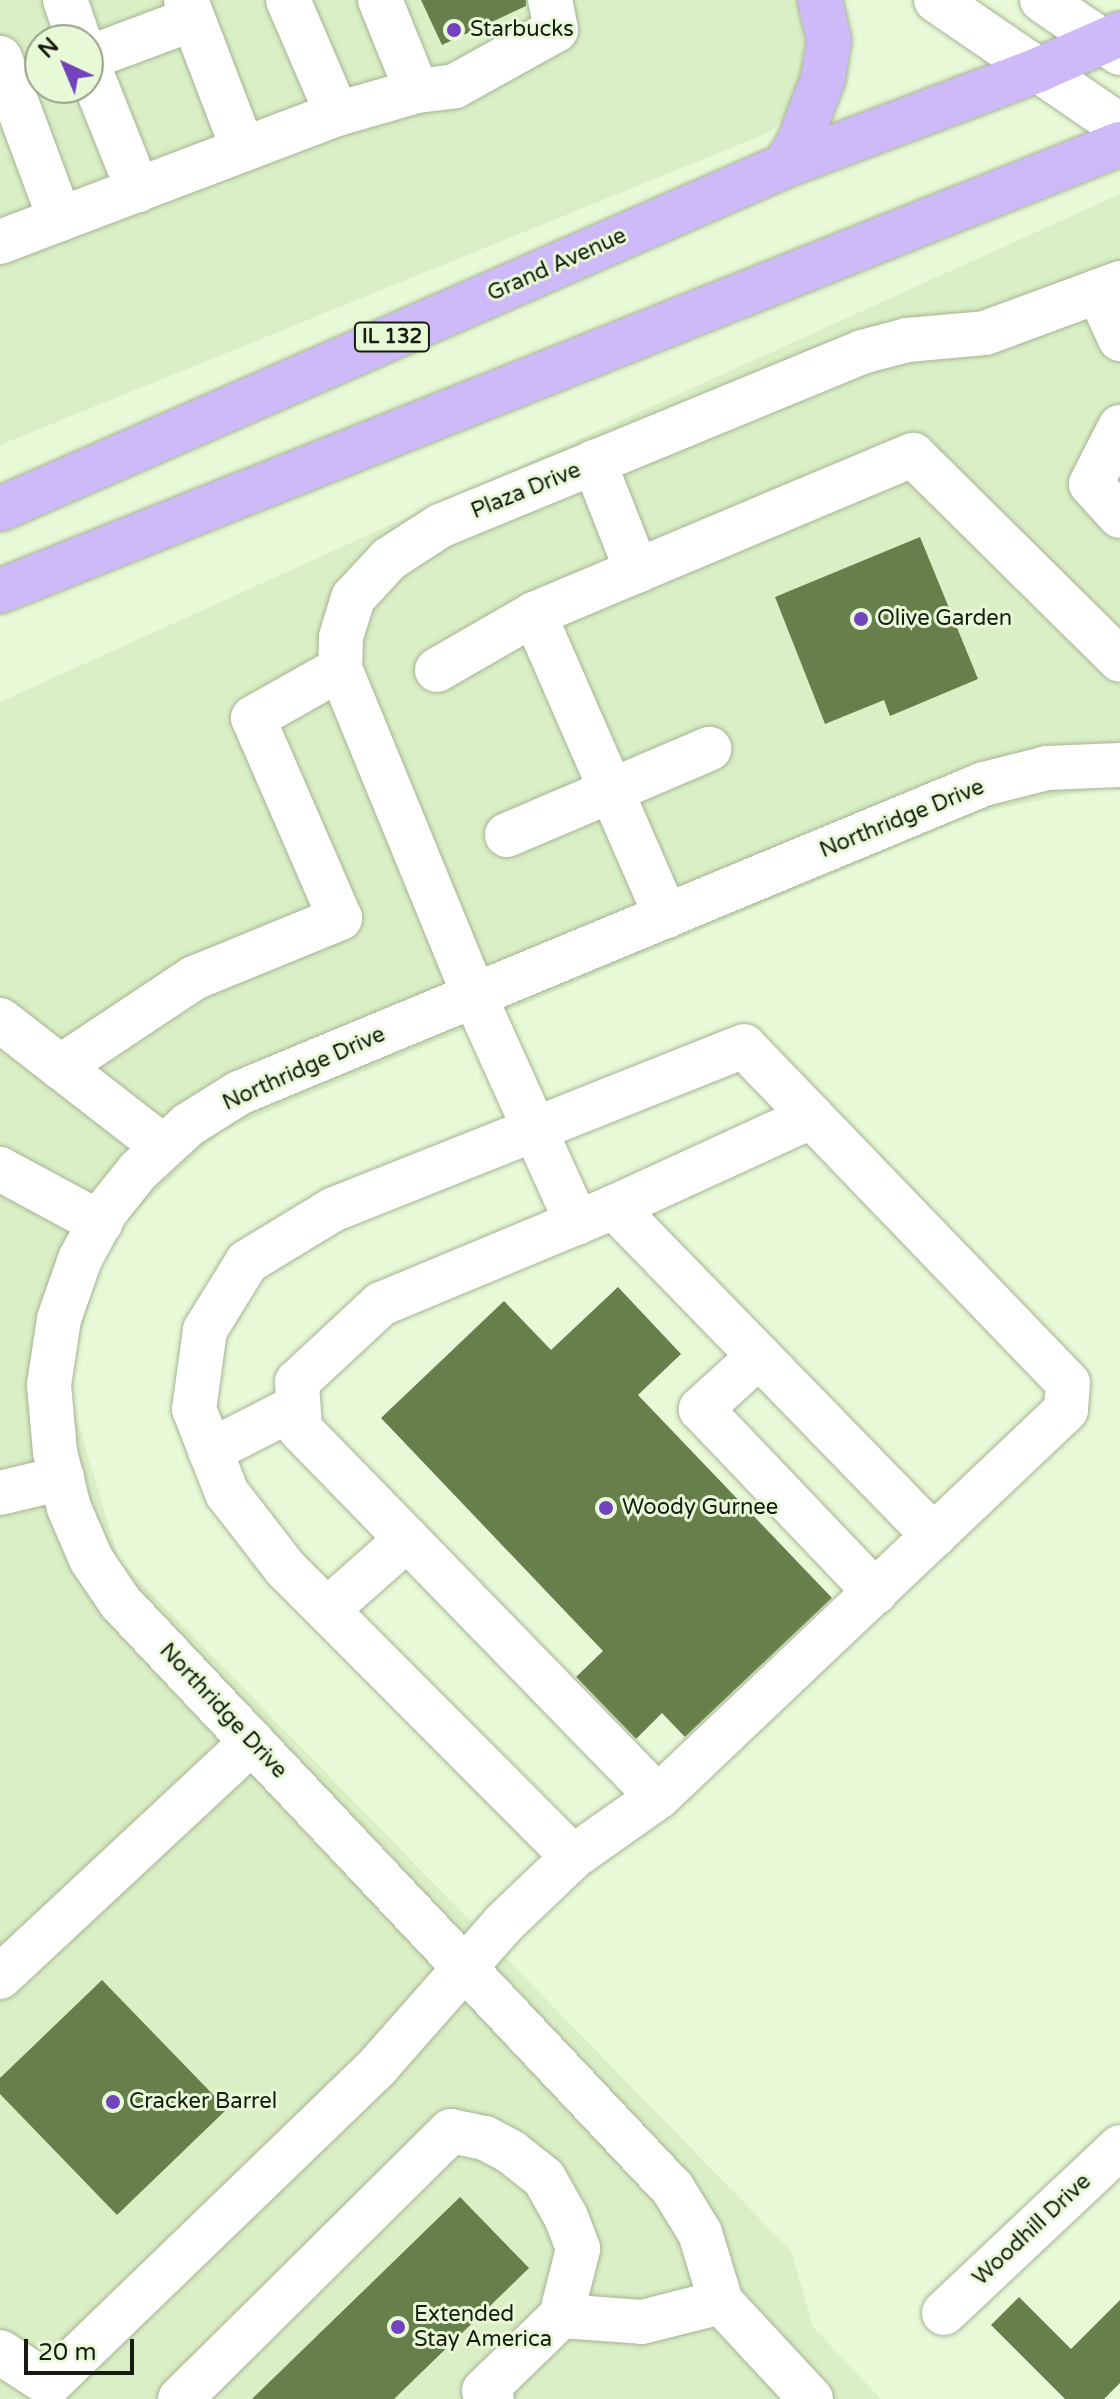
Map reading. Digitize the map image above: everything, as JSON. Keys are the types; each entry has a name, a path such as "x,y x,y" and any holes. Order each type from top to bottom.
{"main road":[{"path":"784,166 798,145 823,79 829,40 820,0"},
{"name":"Grand Avenue","path":"0,509 784,166 1115,43"},
{"path":"0,591 1120,144"}],"street":[{"path":"65,0 73,24"},
{"path":"288,0 337,114"},
{"path":"380,0 417,91"},
{"path":"0,242 337,114 417,91 455,86 556,30 550,0"},
{"path":"936,0 1120,126"},
{"path":"1042,0 1115,43"},
{"path":"104,50 190,9 243,149"},
{"path":"0,58 60,219"},
{"path":"104,104 138,190"},
{"path":"1109,287 1120,339"},
{"name":"Plaza Drive","path":"934,1536 759,1356 595,1215 535,1132 474,995 340,669 341,637 353,598 389,559 440,526 862,352 907,340 985,333 1109,287"},
{"path":"1120,427 1091,484 1120,516"},
{"path":"437,670 534,614 913,455 1120,660"},
{"path":"594,462 637,571"},
{"path":"534,614 666,916"},
{"path":"60,1067 194,978 340,918 253,718 340,669"},
{"path":"507,835 709,749"},
{"name":"Northridge Drive","path":"721,2302 700,2233 673,2189 120,1602 91,1559 69,1508 55,1452 49,1385 59,1319 80,1259 100,1223 138,1171 188,1125 239,1093 984,784 1047,768 1120,765"},
{"path":"0,1020 164,1147"},
{"path":"0,2352 49,2384 378,2066 503,1924 573,1857 658,1797 1066,1410 1068,1383 744,1046 535,1132 334,1209 247,1262 205,1330 194,1409 227,1493 285,1568 573,1857"},
{"path":"658,1797 300,1429 297,1382 381,1304 595,1215 811,1117"},
{"path":"0,1169 100,1223"},
{"path":"759,1356 701,1409 875,1592"},
{"path":"210,1451 298,1406"},
{"path":"0,1493 62,1478"},
{"path":"327,1610 407,1539"},
{"path":"0,1977 252,1742"},
{"path":"180,2399 451,2131 485,2138 511,2152 544,2178 566,2217 578,2249 561,2316 484,2391 492,2399"},
{"name":"Woodhill Drive","path":"944,2313 1120,2147"},
{"path":"561,2316 642,2322 721,2302 811,2399"}],"shaded area":[{"path":"0,0 798,0 803,33 801,81 788,111 770,132 0,445"},
{"path":"1120,194 1120,790 1105,787 978,813 221,1132 110,1236 66,1382 119,1560 791,2251 813,2327 881,2399 0,2399 0,702"}],"building":[{"name":"Starbucks","path":"421,0 526,0 526,6 442,45"},
{"name":"Olive Garden","path":"920,537 978,679 890,716 884,700 825,724 775,597"},
{"name":"Woody Gurnee","path":"618,1287 681,1354 638,1395 832,1598 685,1737 662,1713 636,1739 576,1677 603,1651 381,1418 504,1301 551,1350"},
{"name":"Cracker Barrel","path":"102,1980 227,2109 117,2215 0,2094 0,2078"},
{"name":"Extended Stay America","path":"460,2197 529,2268 394,2399 252,2399"},
{"path":"1019,2297 1071,2349 1120,2300 1120,2383 1104,2399 1065,2399 991,2325"}],"place":[{"name":"Starbucks","path":"454,30"},
{"name":"Olive Garden","path":"861,619"},
{"name":"Woody Gurnee","path":"606,1508"},
{"name":"Cracker Barrel","path":"113,2102"},
{"name":"Extended Stay America","path":"398,2327"}]}
